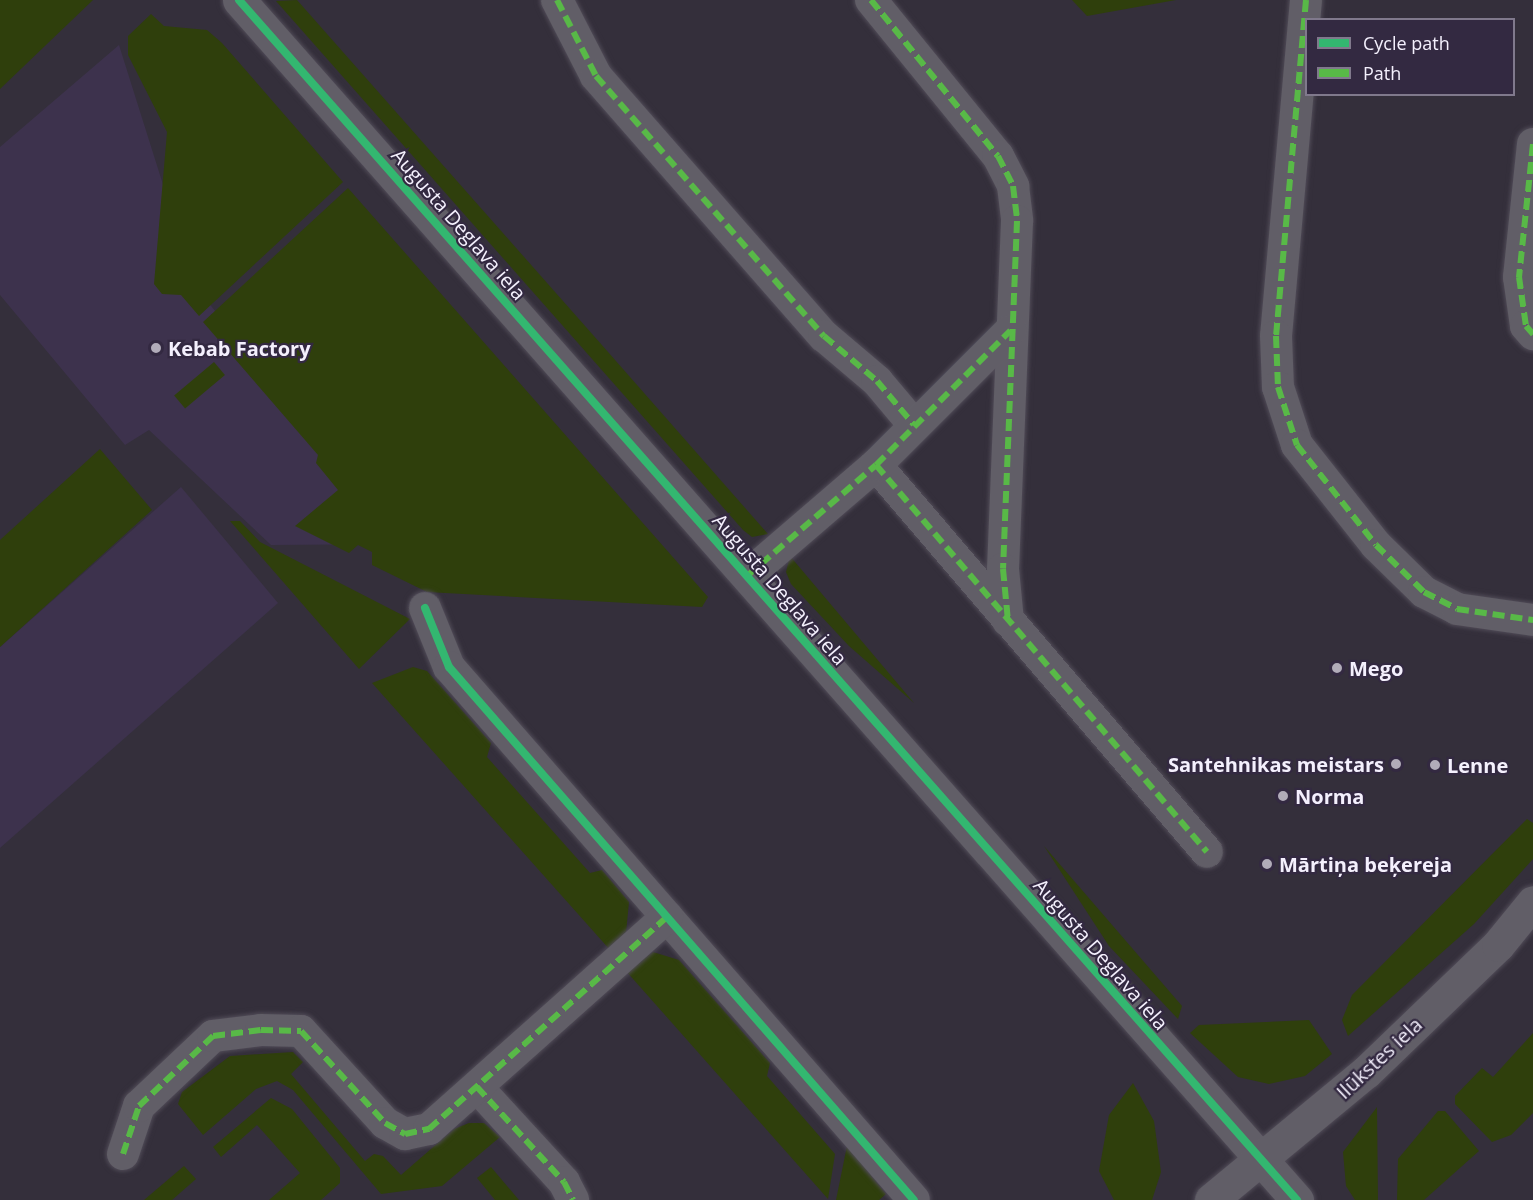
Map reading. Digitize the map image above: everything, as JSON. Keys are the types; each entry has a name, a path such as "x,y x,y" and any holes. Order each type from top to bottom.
{"main road":[{"name":"Augusta Deglava iela","path":"239,0 1297,1200"},
{"name":"Ilūkstes iela","path":"1211,1200 1366,1072 1498,945 1533,902"}],"street":[{"path":"557,0 596,76 824,336 877,381 914,425"},
{"path":"871,0 998,156 1013,186 1017,221 1010,331 1003,569 1008,621"},
{"path":"1306,0 1276,336 1278,387 1297,445 1376,545 1424,592 1457,609 1533,620"},
{"path":"1533,144 1519,277 1526,326 1533,333"},
{"path":"747,576 876,465 1010,331"},
{"path":"876,465 1207,852"},
{"path":"425,608 449,667 914,1200"},
{"path":"123,1154 139,1106 213,1036 301,1031 385,1123 405,1134 429,1129 667,917"},
{"path":"477,1087 564,1182 573,1200"}],"shaded area":[{"path":"119,45 195,286 403,544 271,545 149,430 125,445 0,295 0,147"},
{"path":"181,487 278,603 0,848 0,647"}],"green space":[{"path":"0,0 93,0 0,89"},
{"path":"297,0 768,534 752,537 743,530 276,1"},
{"path":"1072,0 1176,0 1087,16"},
{"path":"151,14 164,26 207,30 222,43 343,182 199,316 181,295 162,294 154,284 167,132 128,55 128,36"},
{"path":"348,188 708,597 702,607 427,592 372,565 372,552 358,545 349,553 295,526 338,490 316,463 318,455 203,322"},
{"path":"214,362 225,375 185,408 174,395"},
{"path":"100,449 152,510 0,647 0,540"},
{"path":"230,521 240,521 260,542 410,619 359,669"},
{"path":"790,556 914,703 849,646 791,584 786,572"},
{"path":"413,667 427,671 491,743 487,757 590,873 602,870 629,902 626,933 611,951 372,683"},
{"path":"1527,819 1533,823 1533,859 1474,924 1348,1036 1342,1020 1352,995"},
{"path":"1044,846 1182,1006 1178,1019 1109,946"},
{"path":"653,952 679,960 770,1063 767,1076 835,1154 828,1199 626,971"},
{"path":"1309,1020 1332,1054 1305,1076 1269,1084 1238,1077 1190,1033 1199,1025"},
{"path":"1533,1033 1533,1113 1511,1135 1492,1142 1455,1104 1455,1096 1482,1068 1493,1077"},
{"path":"293,1052 303,1062 291,1074 365,1161 374,1154 383,1156 401,1175 454,1129 469,1123 484,1123 500,1137 442,1186 381,1194 293,1090 277,1081 256,1089 203,1135 178,1104 182,1092 230,1056"},
{"path":"1133,1083 1154,1121 1161,1172 1152,1200 1114,1200 1099,1171 1109,1115"},
{"path":"271,1098 292,1109 340,1168 340,1183 321,1200 269,1200 300,1173 257,1125 221,1157 213,1147"},
{"path":"1377,1107 1378,1200 1355,1200 1346,1186 1343,1152"},
{"path":"1438,1111 1445,1111 1479,1151 1424,1200 1397,1200 1398,1159"},
{"path":"847,1146 886,1194 879,1200 836,1200"},
{"path":"184,1166 196,1179 172,1200 144,1200"},
{"path":"491,1167 519,1200 495,1200 477,1178"}],"marked path":[{"path":"557,0 596,76 824,336 877,381 914,425"},
{"path":"871,0 998,156 1013,186 1017,221 1003,569 1008,621"},
{"path":"1306,0 1276,336 1278,387 1297,445 1376,545 1424,592 1457,609 1533,620"},
{"path":"1533,144 1519,277 1526,326 1533,334"},
{"path":"747,576 876,465 1010,331"},
{"path":"876,465 1207,852"},
{"path":"123,1154 139,1106 213,1036 261,1030 301,1031 385,1123 405,1134 429,1129 667,917"},
{"path":"477,1087 564,1182 573,1200"}],"cycle path":[{"path":"239,0 1297,1200"},
{"path":"425,608 449,667 914,1200"}],"place":[{"name":"Kebab Factory","path":"156,348"},
{"name":"Mego","path":"1337,668"},
{"name":"Santehnikas meistars","path":"1396,764"},
{"name":"Lenne","path":"1435,765"},
{"name":"Norma","path":"1283,796"},
{"name":"Mārtiņa beķereja","path":"1267,864"}]}
